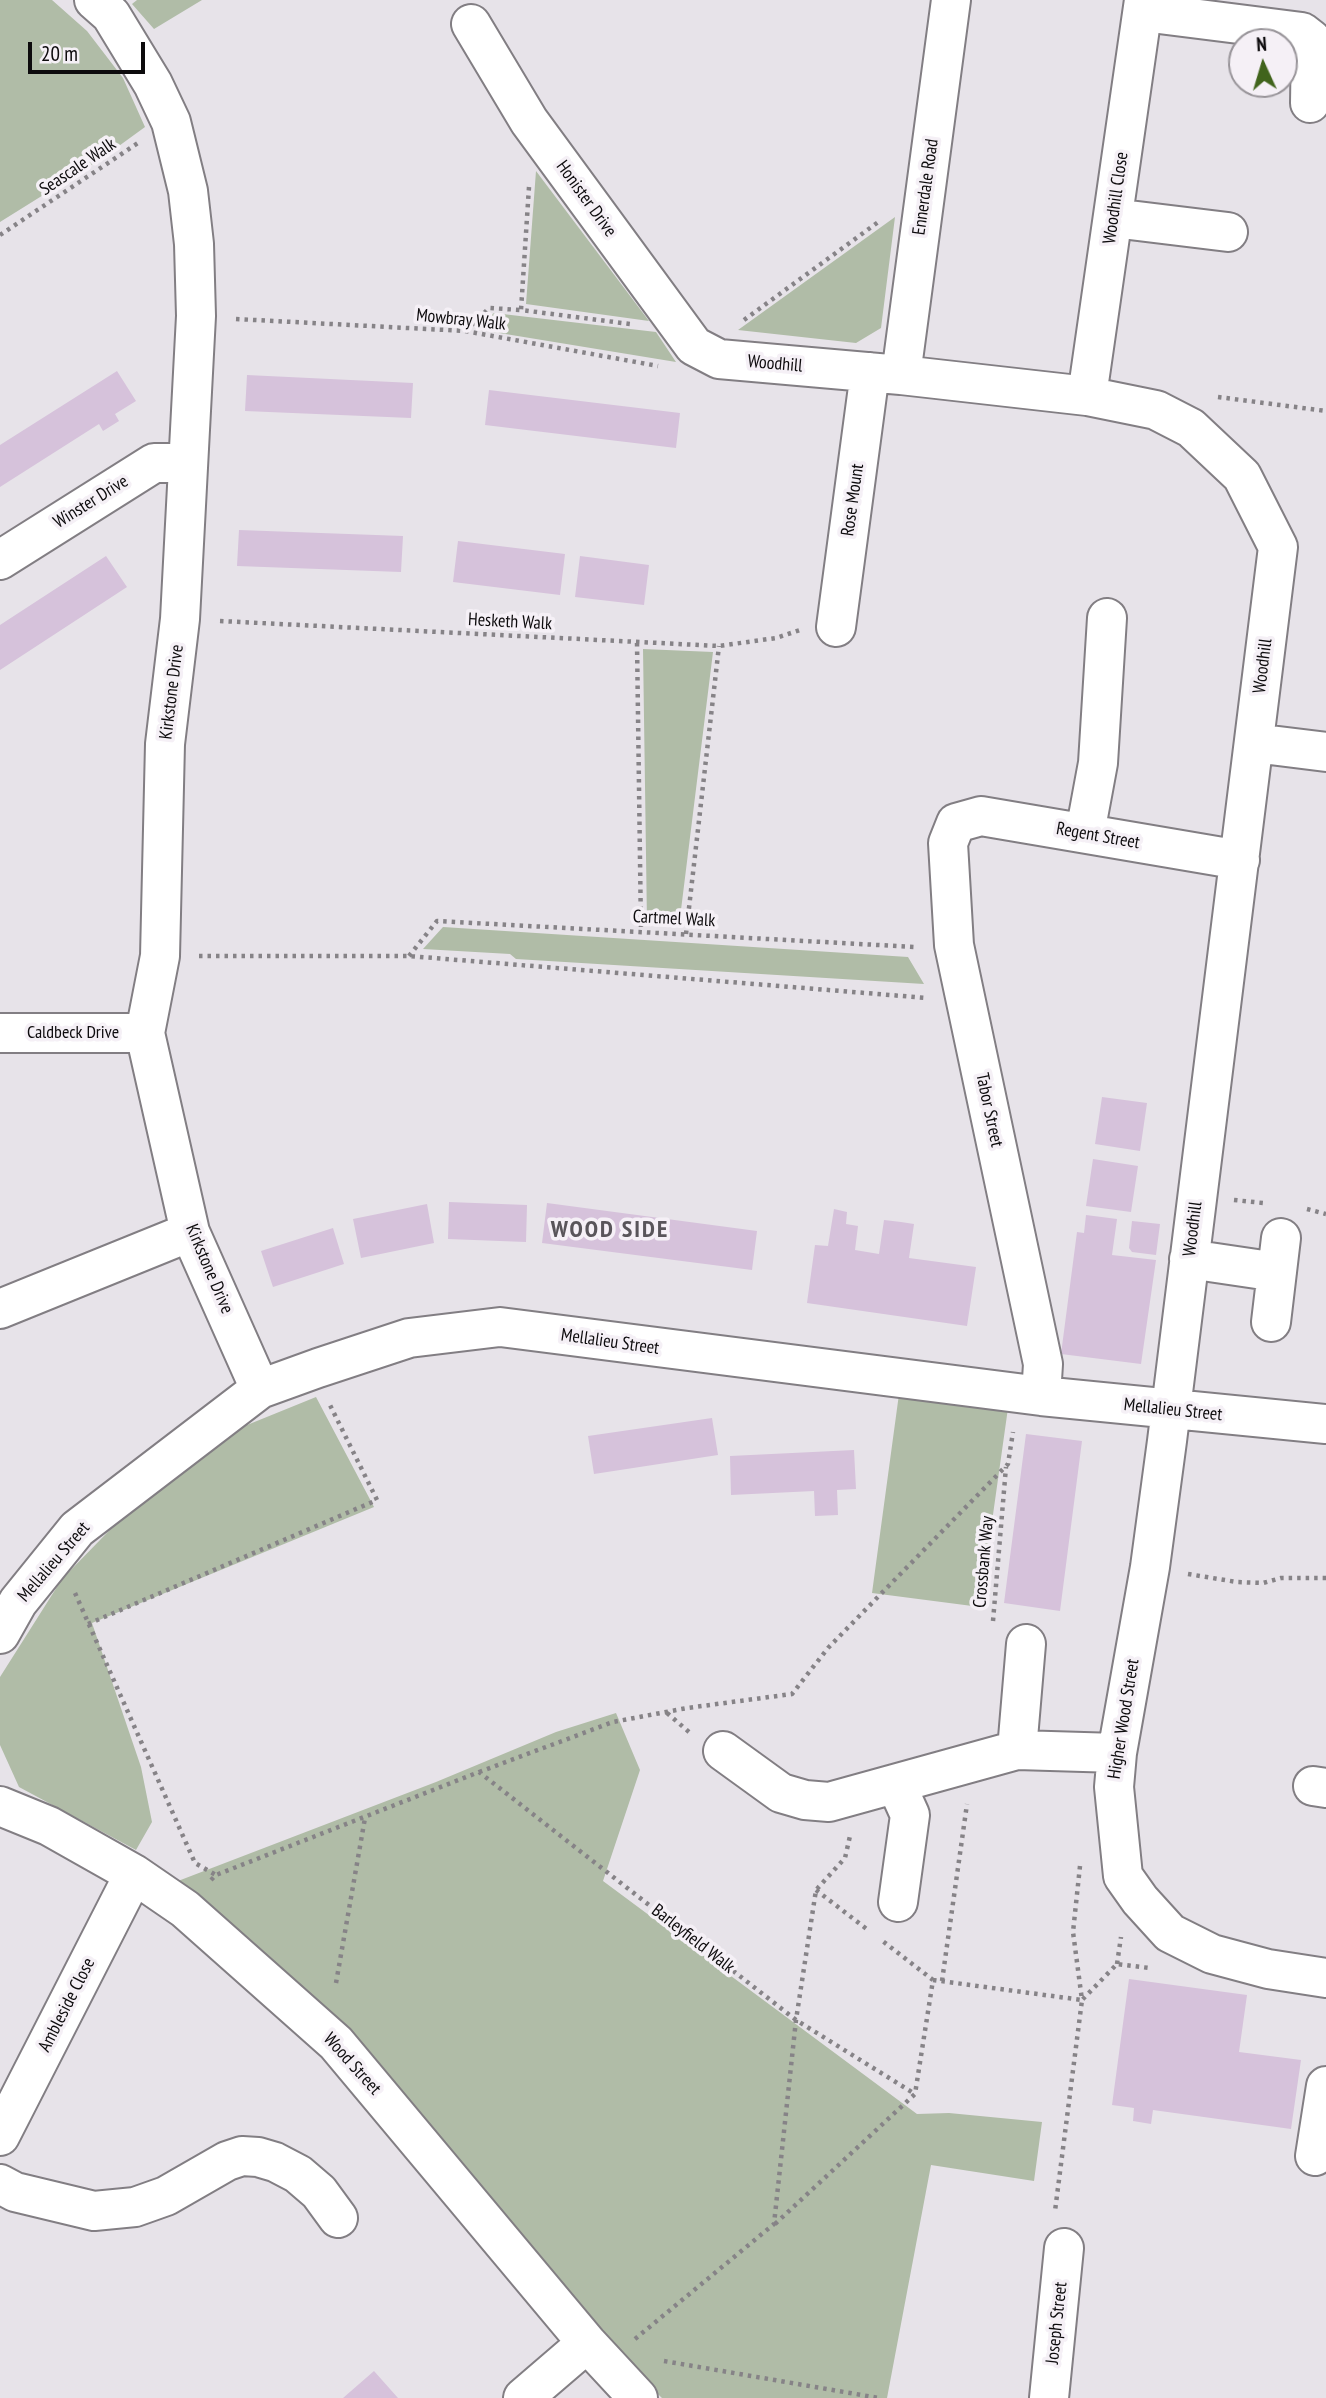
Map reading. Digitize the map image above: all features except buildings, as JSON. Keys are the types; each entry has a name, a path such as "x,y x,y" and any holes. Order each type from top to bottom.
{"street":[{"name":"Kirkstone Drive","path":"94,0 111,15 153,84 171,122 188,191 194,244 197,316 180,619 165,744 160,956 145,1033 190,1232 260,1389"},
{"name":"Ennerdale Road","path":"885,373 923,210 951,0"},
{"path":"1144,6 1302,32 1311,39 1310,103"},
{"name":"Woodhill Close","path":"1087,396 1144,6"},
{"name":"Honister Drive","path":"471,24 541,139 694,345 719,359"},
{"path":"1113,218 1228,232"},
{"name":"Woodhill","path":"719,359 885,373 1087,396 1156,410 1191,428 1242,476 1278,547 1170,1410"},
{"name":"Rose Mount","path":"836,628 885,373"},
{"name":"Winster Drive","path":"0,560 154,463 188,463"},
{"path":"1085,833 1098,763 1107,618"},
{"path":"1254,743 1326,752"},
{"name":"Regent Street","path":"956,823 981,816 1240,860"},
{"name":"Tabor Street","path":"956,823 948,843 954,945 1043,1364 1041,1396"},
{"name":"Caldbeck Drive","path":"0,1033 145,1033"},
{"path":"0,1309 190,1232"},
{"path":"1189,1259 1279,1255 1271,1322"},
{"name":"Mellalieu Street","path":"0,1634 18,1602 77,1530 260,1389 410,1338 500,1327 1041,1396 1326,1424"},
{"name":"Higher Wood Street","path":"1170,1410 1150,1567 1117,1753 1114,1787 1123,1875 1140,1900 1170,1933 1212,1954 1268,1969 1326,1978"},
{"path":"1017,1750 1026,1644"},
{"path":"723,1751 781,1793 805,1800 829,1802 1017,1750 1117,1753"},
{"path":"896,1784 910,1815 898,1902"},
{"name":"Wood Street","path":"0,1806 48,1826 134,1874 185,1909 336,2043 596,2353 638,2398"},
{"name":"Ambleside Close","path":"0,2136 134,1874"},
{"path":"1315,2156 1326,2086"},
{"path":"0,2183 15,2192 94,2211 135,2207 166,2196 228,2161 257,2157 275,2162 298,2174 319,2192 338,2218"},
{"name":"Joseph Street","path":"1049,2398 1064,2248"},
{"path":"523,2398 596,2353"}],"path":[{"name":"Seascale Walk","path":"0,235 171,122"},
{"path":"521,310 532,149 541,139"},
{"path":"719,359 730,331 898,207 923,210"},
{"path":"466,331 489,308 647,326 676,321"},
{"name":"Mowbray Walk","path":"197,316 466,331 677,369 719,359"},
{"path":"1156,410 1182,392 1326,411"},
{"name":"Hesketh Walk","path":"180,619 719,646 776,638 817,625 836,628"},
{"path":"636,643 641,931"},
{"path":"686,934 719,646"},
{"name":"Cartmel Walk","path":"409,956 437,921 912,947 954,945"},
{"path":"160,956 409,956 966,1001"},
{"path":"88,1624 377,1500 326,1398 318,1368"},
{"path":"47,1567 72,1587 195,1863 216,1875 613,1722 792,1694 828,1648 1006,1466 1014,1424"},
{"name":"Crossbank Way","path":"1006,1466 992,1621 1026,1644"},
{"path":"1150,1567 1237,1582 1263,1583 1281,1578 1313,1576 1326,1578"},
{"path":"942,1981 973,1761"},
{"name":"Barleyfield Walk","path":"480,1772 796,2020 915,2094"},
{"path":"774,2224 796,2020 816,1890 845,1858 859,1795"},
{"path":"336,1983 365,1817"},
{"path":"816,1890 933,1980 1082,2000 1054,2225 1064,2248"},
{"path":"596,2353 774,2224 915,2094 933,1980"},
{"path":"664,2361 879,2398"}],"green space":[{"path":"0,0 52,0 87,31 123,78 145,127 101,159 0,222"},
{"path":"137,0 202,0 154,29 132,4"},
{"path":"536,171 649,321 526,304"},
{"path":"895,217 881,328 856,343 738,330"},
{"path":"494,313 656,332 676,362 475,329"},
{"path":"643,649 713,652 679,926 647,923"},
{"path":"443,927 908,957 924,984 516,959 510,954 423,949"},
{"path":"899,1394 1008,1408 980,1607 872,1593"},
{"path":"316,1397 374,1507 92,1623 141,1767 152,1822 136,1850 19,1787 0,1745 0,1677 62,1579 139,1500 215,1438"},
{"path":"616,1713 640,1770 603,1881 917,2114 949,2113 1042,2122 1034,2181 931,2165 887,2398 662,2398 632,2369 346,2025 230,1931 178,1881 436,1782 556,1732"}],"district":[{"name":"WOOD SIDE","path":"610,1230"}]}
